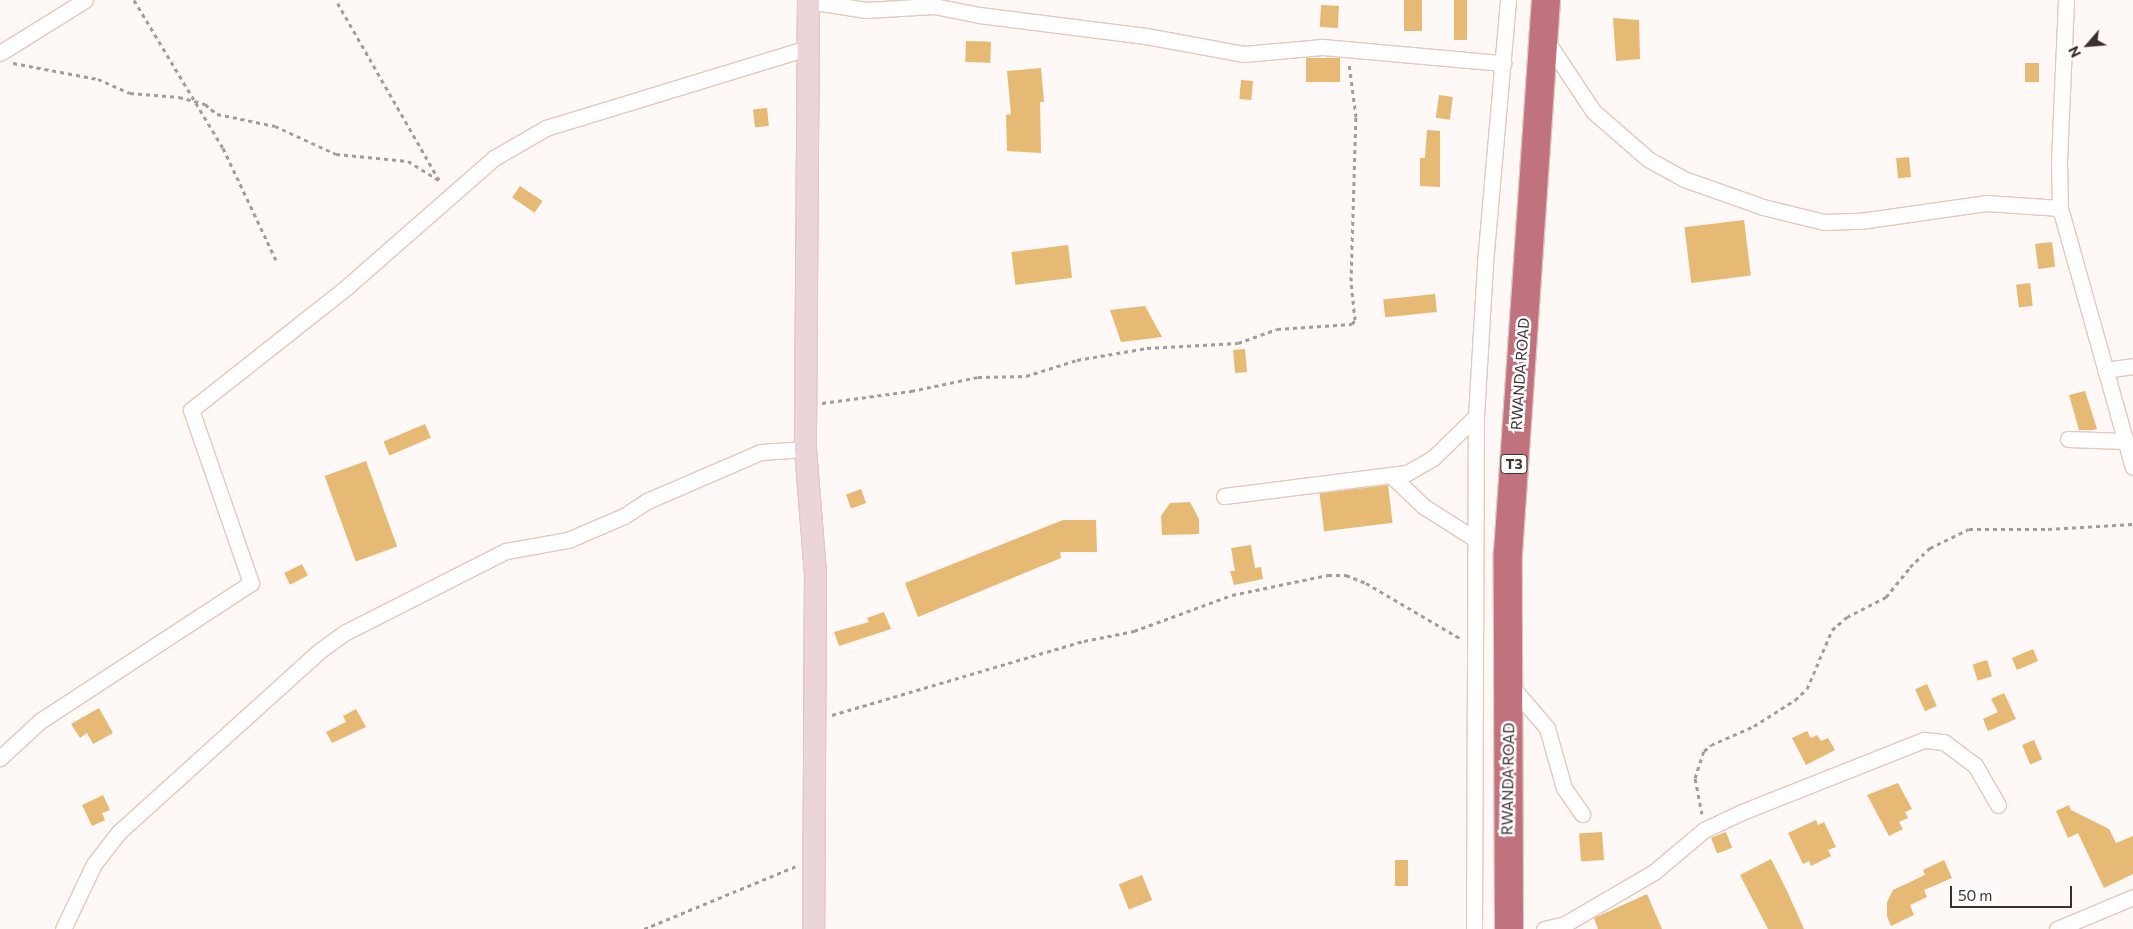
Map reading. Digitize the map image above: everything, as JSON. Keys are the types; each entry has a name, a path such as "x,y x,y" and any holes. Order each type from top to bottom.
{"highway":[{"name":"RWANDA ROAD","path":"1509,929 1507,843 1510,685 1508,553 1546,0"}],"street":[{"path":"3,59 85,0"},
{"path":"813,929 817,720 816,572 805,448 808,0 866,10 934,3 979,15 1146,36 1244,54 1322,47 1503,63"},
{"path":"1474,929 1477,648 1475,539 1476,416 1485,263 1508,0"},
{"path":"2066,0 2059,163 2060,208 2133,467"},
{"path":"1544,36 1593,111 1648,159 1684,179 1763,207 1824,222 1860,221 1986,203 2060,208"},
{"path":"0,758 40,721 251,583 191,410 349,285 494,158 546,128 808,48"},
{"path":"2105,370 2133,366"},
{"path":"1224,496 1393,477 1418,469 1434,458 1476,416"},
{"path":"2068,439 2126,441"},
{"path":"63,929 94,864 119,832 318,652 346,632 506,551 568,540 624,516 647,501 761,452 805,448"},
{"path":"1393,477 1423,506 1475,539"},
{"path":"1510,685 1547,728 1564,788 1582,814"},
{"path":"1544,929 1565,924 1654,872 1704,830 1742,812 1924,740 1944,742 1975,765 1998,805"},
{"path":"2057,929 2133,897"}],"path":[{"path":"134,0 223,148 276,260"},
{"path":"3,59 12,63 98,79 130,93 178,96 205,104 217,114 275,126 336,154 408,162 439,180 336,0"},
{"path":"806,405 911,391 978,377 1026,376 1077,360 1147,348 1238,343 1277,329 1352,324 1355,320 1351,281 1356,117 1348,50"},
{"path":"1704,830 1695,778 1704,751 1711,745 1754,726 1795,700 1807,689 1832,630 1847,617 1886,597 1906,572 1930,548 1969,529 2048,529 2133,524"},
{"path":"817,720 1052,650 1134,631 1232,595 1328,576 1346,575 1366,583 1477,648"},
{"path":"644,929 815,858"}],"building":[{"path":"1404,0 1422,0 1422,31 1404,31"},
{"path":"1454,0 1467,0 1467,40 1454,40"},
{"path":"1321,5 1339,6 1338,28 1320,27"},
{"path":"1613,18 1639,20 1640,59 1616,61"},
{"path":"966,41 991,42 990,63 965,62"},
{"path":"1306,58 1340,58 1340,82 1306,82"},
{"path":"2025,63 2039,63 2039,82 2025,82"},
{"path":"1041,68 1044,102 1040,102 1041,153 1007,151 1006,115 1011,114 1007,71"},
{"path":"1241,80 1253,81 1251,100 1239,99"},
{"path":"1439,95 1453,97 1450,120 1436,118"},
{"path":"767,108 769,126 755,127 753,109"},
{"path":"1427,130 1440,131 1440,187 1420,186 1420,158 1425,158"},
{"path":"1909,157 1911,177 1898,178 1896,158"},
{"path":"520,186 542,201 535,213 512,198"},
{"path":"1744,220 1751,276 1691,283 1684,227"},
{"path":"2052,242 2055,267 2038,269 2035,244"},
{"path":"1068,245 1072,278 1015,285 1011,252"},
{"path":"2030,283 2033,306 2019,308 2016,285"},
{"path":"1435,294 1437,312 1385,317 1383,299"},
{"path":"1145,306 1162,337 1121,342 1110,310"},
{"path":"1245,349 1247,372 1235,373 1233,350"},
{"path":"2085,391 2097,429 2079,430 2069,395"},
{"path":"425,424 431,438 389,455 384,442"},
{"path":"366,461 397,547 356,562 325,476"},
{"path":"1388,485 1393,523 1324,531 1320,493"},
{"path":"861,489 866,503 851,509 846,494"},
{"path":"1190,502 1199,519 1199,534 1162,535 1161,516 1170,503"},
{"path":"1063,520 1096,520 1097,552 1060,552 1061,558 918,617 905,583"},
{"path":"1251,545 1255,568 1261,567 1263,579 1234,585 1230,571 1235,571 1231,548"},
{"path":"302,564 308,576 290,585 284,573"},
{"path":"884,612 891,629 839,646 834,632 869,622 867,618"},
{"path":"2033,649 2038,661 2017,670 2012,658"},
{"path":"1987,660 1992,676 1978,681 1973,664"},
{"path":"1927,684 1937,706 1925,711 1915,689"},
{"path":"2004,693 2016,719 1988,731 1983,719 1998,712 1991,699"},
{"path":"99,708 113,733 93,744 87,733 80,738 71,724"},
{"path":"356,709 366,727 332,743 326,732 346,722 343,716"},
{"path":"1807,731 1811,738 1817,735 1821,741 1828,738 1835,750 1806,765 1792,738"},
{"path":"2034,740 2042,759 2030,764 2022,745"},
{"path":"1898,783 1912,809 1905,812 1908,818 1899,822 1903,829 1889,836 1867,795"},
{"path":"103,795 110,810 102,813 105,820 92,826 82,805"},
{"path":"2069,805 2071,810 2109,829 2116,843 2133,836 2133,874 2104,888 2078,833 2068,838 2056,811"},
{"path":"1816,820 1818,825 1824,822 1836,847 1828,850 1831,856 1811,866 1809,861 1803,864 1788,833"},
{"path":"1602,832 1604,860 1581,862 1579,834"},
{"path":"1726,832 1732,848 1717,854 1711,838"},
{"path":"1771,859 1804,929 1768,929 1740,875"},
{"path":"1395,860 1408,860 1408,886 1395,886"},
{"path":"1944,860 1952,878 1924,890 1927,897 1910,905 1914,915 1891,926 1887,916 1887,902 1893,890 1925,875 1923,870"},
{"path":"1142,875 1152,900 1129,909 1119,884"},
{"path":"1647,894 1662,929 1598,929 1594,918"}]}
